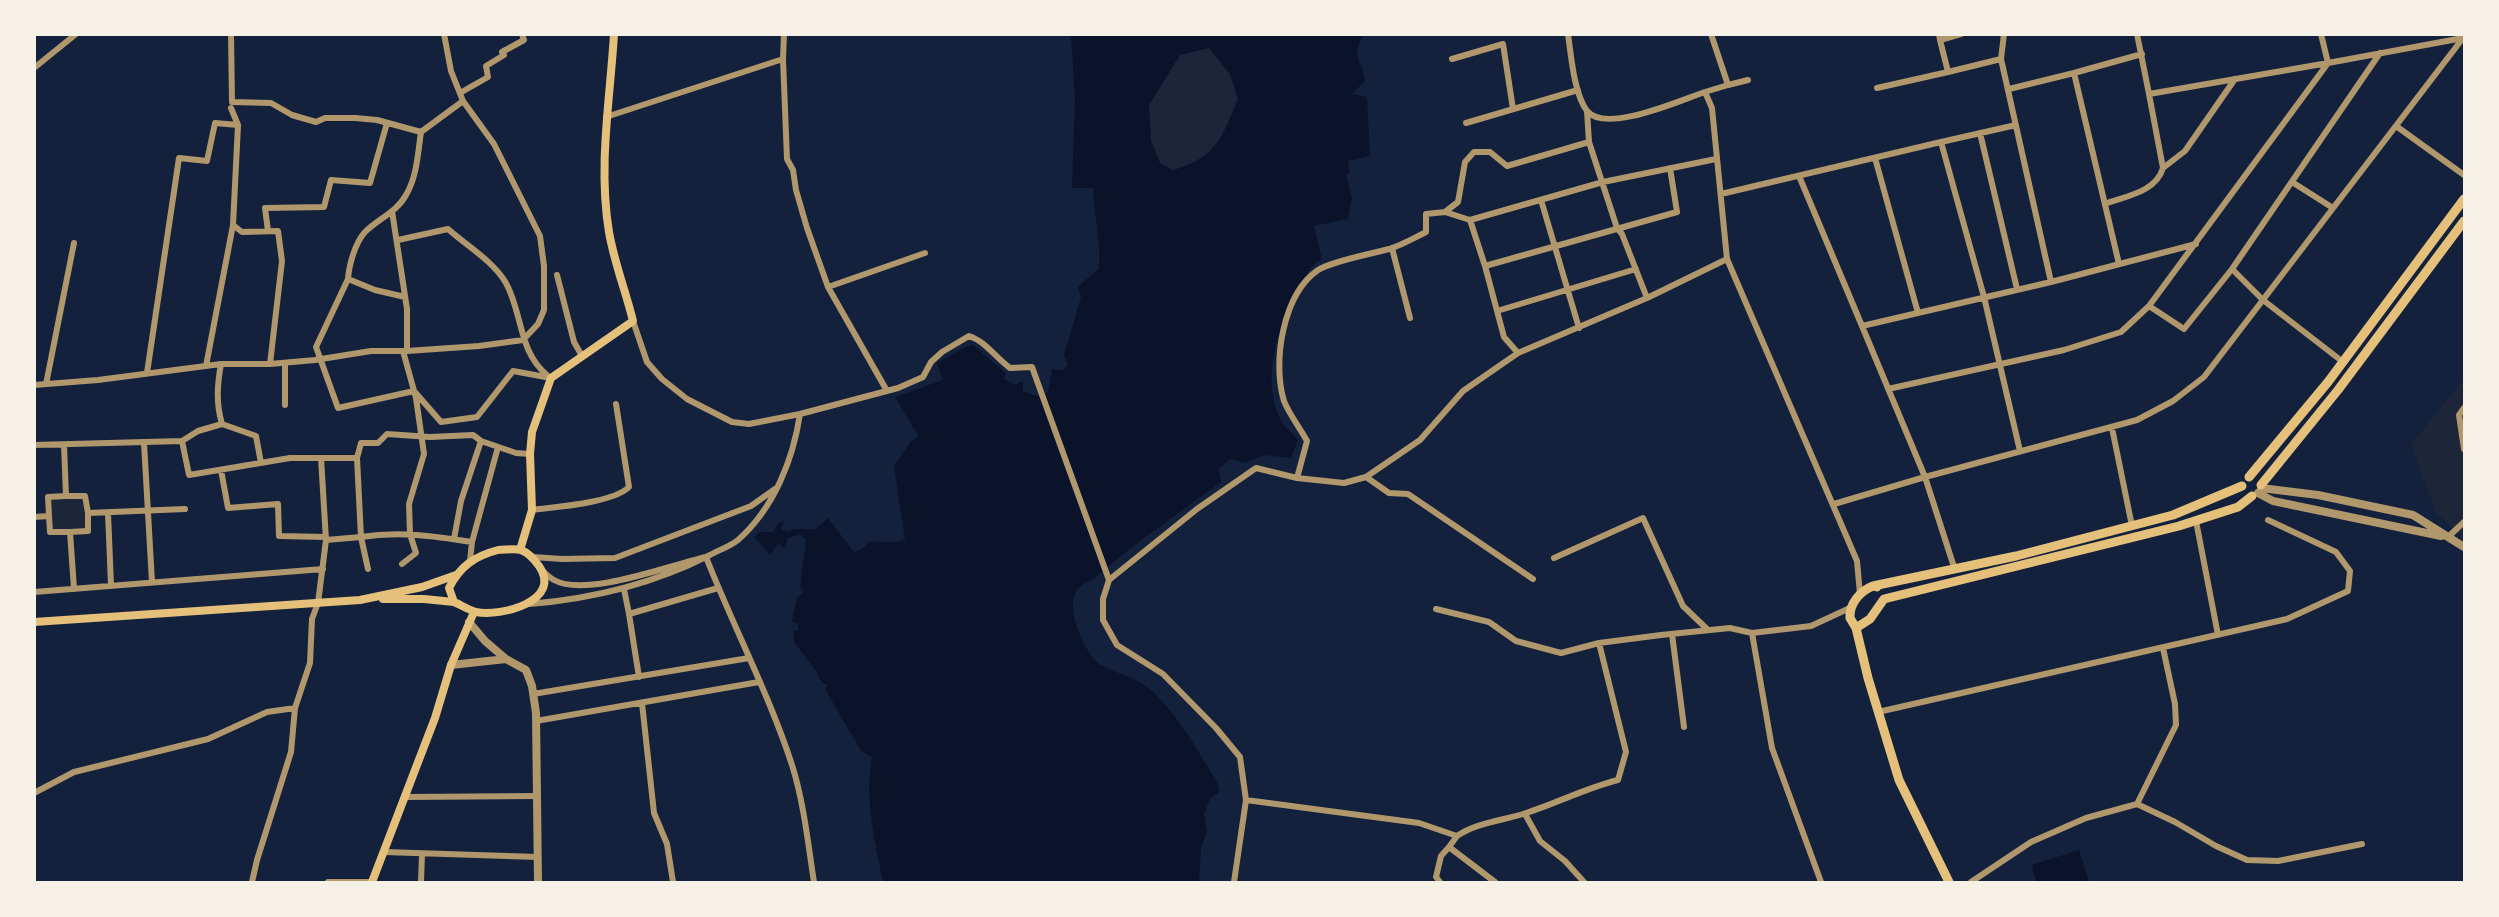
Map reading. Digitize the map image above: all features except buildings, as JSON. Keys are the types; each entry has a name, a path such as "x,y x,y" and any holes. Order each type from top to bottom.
{"highway":[{"path":"1949,882 1899,780 1856,628 1850,618 1852,607 1860,594 1873,586 1954,567 2016,556 2173,515 2242,486 2343,362 2464,199"},
{"path":"1856,628 1870,619 1884,599 2196,521 2238,507 2258,491 2338,390 2464,220"},
{"path":"2249,477 2255,478 2258,491"},
{"path":"2242,486 2244,492 2258,491"},
{"path":"1873,586 1881,590 1884,599"}],"main road":[{"path":"520,550 532,510 530,454 532,432 551,378 633,321 609,234 605,197 606,117 615,34"},
{"path":"34,622 360,600 424,599 454,602 474,612 508,611 529,603 539,594 544,582 542,571 533,557 520,550 498,550 470,561 456,575 449,588 454,602"},
{"path":"360,600 422,587 456,575"},
{"path":"371,882 435,718 451,665 474,612"}],"street":[{"path":"34,68 76,34"},
{"path":"206,366 233,225 238,125 232,105 231,34"},
{"path":"34,385 221,364 285,363 370,351 479,346 523,340 538,324 544,310 544,266 540,236 494,144 463,101 451,71 444,34"},
{"path":"460,93 488,77 486,66 504,56 502,51 524,40 522,34"},
{"path":"784,34 787,159 793,170 807,228 828,287 887,391"},
{"path":"1568,34 1578,90 1587,111 1589,142 1617,228 1622,234 1647,298"},
{"path":"1711,34 1728,85"},
{"path":"1948,72 1939,37 1961,34"},
{"path":"2004,34 2001,59 2051,282"},
{"path":"2105,204 2147,189 2160,178 2163,168 2137,34"},
{"path":"2320,34 2328,63"},
{"path":"2149,94 2328,63 2464,36"},
{"path":"1834,504 2137,420 2173,400 2204,377 2464,36"},
{"path":"1452,59 1503,44 1512,109"},
{"path":"2150,306 2184,328 2232,269 2380,53"},
{"path":"2009,89 2074,74 2142,54"},
{"path":"606,117 783,59"},
{"path":"1877,88 2001,59"},
{"path":"1888,389 2064,350 2121,332 2150,306 2328,63"},
{"path":"2074,74 2119,264"},
{"path":"1587,111 1602,120 1626,118 1748,80"},
{"path":"2163,168 2185,151 2235,80"},
{"path":"1466,123 1578,90"},
{"path":"1705,92 1712,108 1727,260 1857,561 1860,594"},
{"path":"414,391 338,408 318,359 316,347 348,279 349,266 363,233 392,211 406,195 416,166 421,132 463,101"},
{"path":"232,105 271,103 292,115 316,122 325,118 355,118 421,132"},
{"path":"147,374 179,158 207,161 215,123 238,125"},
{"path":"268,231 265,208 324,207 331,180 370,183 387,123"},
{"path":"1721,194 2016,125"},
{"path":"2396,126 2464,175"},
{"path":"1980,133 2017,289"},
{"path":"1445,213 1458,202 1465,162 1474,152 1490,152 1507,166 1589,142"},
{"path":"1941,142 1984,297 2020,451"},
{"path":"1875,158 1918,313"},
{"path":"1297,478 1307,441 1285,401 1280,360 1291,303 1303,283 1320,268 1392,248 1426,232 1426,214 1445,213 1470,220 1603,182 1716,159"},
{"path":"1485,266 1677,212 1670,168"},
{"path":"1799,176 1925,477 1954,567"},
{"path":"2292,182 2333,208"},
{"path":"1541,200 1579,328"},
{"path":"392,211 405,297 405,351 423,436 424,454 409,504 410,534 416,553 402,564"},
{"path":"1470,220 1504,337 1518,353"},
{"path":"233,225 242,232 278,231 282,261 270,364"},
{"path":"398,240 448,229 490,264 506,284 523,340 541,370 551,378"},
{"path":"46,384 74,243"},
{"path":"1862,326 2051,282 2196,244"},
{"path":"1392,248 1410,318"},
{"path":"828,287 925,253"},
{"path":"1108,580 1197,509 1256,468 1297,478 1344,483 1366,477 1420,440 1464,391 1518,353 1647,298 1727,260"},
{"path":"1497,311 1636,269"},
{"path":"2232,269 2263,300 2343,362"},
{"path":"557,275 574,342 582,356"},
{"path":"348,279 375,290 405,297"},
{"path":"633,321 646,362 687,399 732,422 749,424 800,414 887,391 923,377 936,357 969,336 980,339 994,356 1010,368 1032,367 1108,580 1103,620 1117,645 1163,674 1216,728 1240,758 1246,800 1234,882"},
{"path":"285,363 285,405"},
{"path":"221,364 217,406 222,424"},
{"path":"414,391 441,422 477,417 513,371 551,378"},
{"path":"532,510 576,505 618,494 629,487 616,404"},
{"path":"2464,408 2459,415 2464,449"},
{"path":"529,603 569,601 624,589 686,567 737,540 758,517 778,488 797,434 800,414"},
{"path":"34,446 182,441 198,431 222,424 256,436 261,463"},
{"path":"2112,428 2132,526"},
{"path":"368,569 361,537 357,458 361,443 378,443 387,434 473,435 481,441 516,453 530,454"},
{"path":"182,441 189,475 290,459 357,458"},
{"path":"454,539 461,501 481,441"},
{"path":"144,443 152,582"},
{"path":"64,445 66,496"},
{"path":"470,561 472,542 498,447"},
{"path":"252,882 256,860 291,752 295,708 310,663 312,619 318,603 326,538 321,458"},
{"path":"221,470 228,508 278,504 279,536 326,538 410,534 472,542"},
{"path":"1366,477 1389,493 1408,494 1533,579"},
{"path":"533,557 615,558 751,506 778,488"},
{"path":"2258,491 2318,495 2413,515 2464,547"},
{"path":"2258,491 2273,501 2448,537"},
{"path":"48,496 85,496 88,513 88,531 50,532 48,496"},
{"path":"88,513 185,509"},
{"path":"108,513 111,585"},
{"path":"34,517 49,516"},
{"path":"1554,558 1643,518 1683,606 1708,630"},
{"path":"1878,712 2287,620 2349,591 2350,571 2336,552 2268,520"},
{"path":"2196,521 2218,635"},
{"path":"2448,537 2464,522"},
{"path":"70,532 74,589"},
{"path":"542,571 555,581 577,586 621,580 706,557"},
{"path":"706,557 792,766 805,824 814,882"},
{"path":"34,592 323,569"},
{"path":"629,614 718,588"},
{"path":"624,589 639,676"},
{"path":"1436,609 1489,622 1516,641 1561,653 1599,643 1708,630 1730,628 1752,633 1811,626 1852,607"},
{"path":"469,622 485,641 526,670 533,694 536,722 538,882"},
{"path":"1752,633 1772,748 1821,882"},
{"path":"1672,634 1684,727"},
{"path":"1440,882 1436,878 1441,856 1457,836 1471,827 1525,814 1617,780 1626,752 1599,643"},
{"path":"2137,804 2176,725 2175,704 2163,648"},
{"path":"451,665 506,658"},
{"path":"533,694 749,658"},
{"path":"536,722 759,682"},
{"path":"642,703 654,813 667,844 674,882"},
{"path":"34,793 74,772 208,739 267,712 295,708"},
{"path":"405,797 537,796"},
{"path":"1246,800 1419,823 1457,836"},
{"path":"1971,882 2031,842 2086,818 2137,804 2247,860 2278,861 2362,844"},
{"path":"1525,814 1540,841 1565,861 1584,882"},
{"path":"1449,847 1495,882"},
{"path":"384,852 538,857"},
{"path":"421,882 422,854"},
{"path":"328,882 371,882"}],"shaded area":[{"path":"1071,35 1363,35 1357,55 1365,81 1352,94 1367,97 1370,156 1348,161 1350,173 1346,174 1352,198 1348,219 1314,226 1322,259 1310,268 1297,290 1278,336 1274,353 1272,387 1274,403 1280,419 1298,440 1291,458 1263,455 1245,463 1230,459 1219,469 1221,482 1142,539 1095,578 1082,585 1074,596 1074,617 1083,641 1095,660 1145,685 1160,699 1187,733 1217,782 1219,792 1210,799 1204,814 1207,832 1201,848 1199,882 883,882 870,804 872,757 861,751 825,689 828,685 822,683 816,671 794,642 794,631 798,630 798,624 792,622 797,597 804,592 800,587 806,540 800,534 788,538 785,548 778,544 770,555 754,537 759,532 773,532 784,520 781,529 788,532 794,529 815,529 828,518 854,552 862,549 868,542 905,540 894,466 911,441 919,437 895,397 943,380 937,363 967,346 973,345 1006,373 1004,379 1014,385 1023,381 1023,391 1037,396 1048,392 1052,369 1063,370 1068,365 1064,355 1081,297 1078,287 1099,268 1093,188 1072,188 1075,101","holes":["1209,48 1230,74 1238,99 1216,145 1199,159 1173,170 1160,163 1151,141 1149,105 1180,55"]},
{"path":"1208,48 1230,74 1238,99 1227,125 1208,153 1173,170 1160,163 1151,141 1149,105 1180,55"},
{"path":"2464,378 2464,541 2436,512 2411,445"},
{"path":"83,499 86,529 53,530 51,500"},
{"path":"2079,850 2089,882 2036,882 2032,865"}]}
